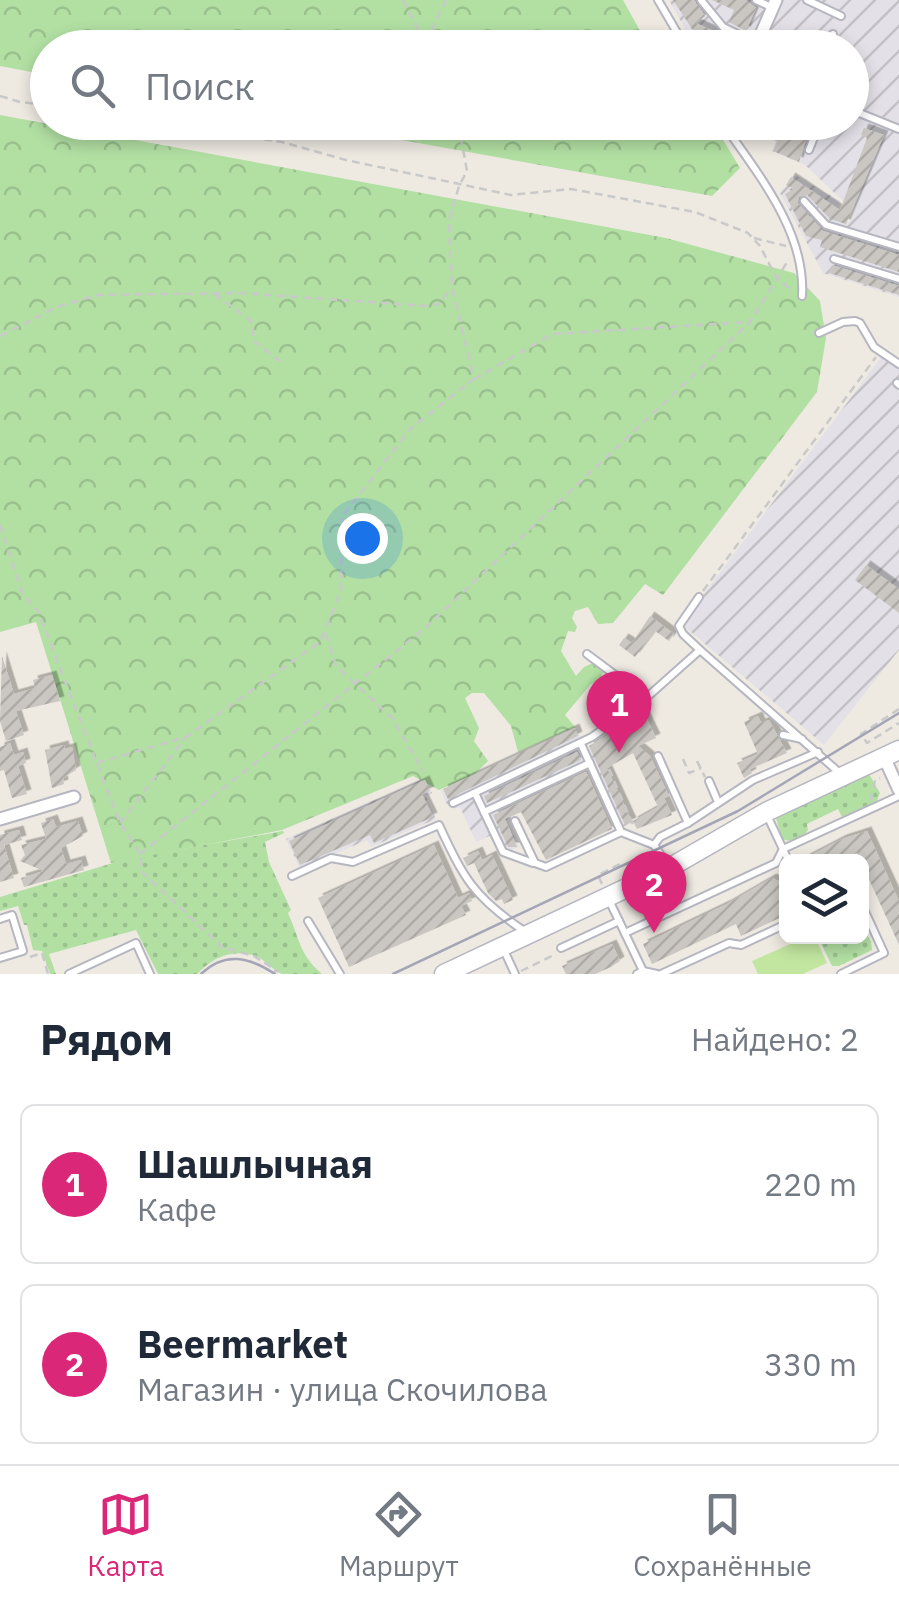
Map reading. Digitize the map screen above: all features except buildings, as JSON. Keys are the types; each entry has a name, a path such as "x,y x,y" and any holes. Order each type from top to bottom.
{"street":[{"path":"763,30 774,4"},
{"path":"444,974 529,934 602,892 669,868 766,812 843,776 891,760 899,793"},
{"path":"0,820 74,797"}],"lane":[{"path":"658,0 675,30"},
{"path":"701,0 727,30"},
{"path":"756,0 774,4"},
{"path":"808,0 841,16"},
{"path":"869,117 899,130"},
{"path":"736,140 757,168 796,249 802,264 802,296"},
{"path":"808,150 812,140"},
{"path":"804,200 826,224 899,247"},
{"path":"834,259 899,279"},
{"path":"819,333 855,320 864,327 874,347 899,364"},
{"path":"699,596 679,626 682,634 843,776"},
{"path":"453,803 581,744 646,698 700,650"},
{"path":"587,654 646,698"},
{"path":"602,696 620,678"},
{"path":"783,736 803,739"},
{"path":"581,744 621,832"},
{"path":"654,845 660,837 753,780 818,752"},
{"path":"658,756 688,823"},
{"path":"484,812 590,763"},
{"path":"709,781 718,802"},
{"path":"475,793 503,852 546,867 621,832 654,845 669,868"},
{"path":"625,933 776,863 783,849 899,793"},
{"path":"766,812 785,854"},
{"path":"516,821 535,863"},
{"path":"292,876 331,858 353,862 439,825 474,895 529,934"},
{"path":"602,892 625,933 640,972 659,974 729,943 741,946 779,927"},
{"path":"0,918 12,915 23,951 0,958"},
{"path":"308,921 340,974"},
{"path":"561,948 619,921"},
{"path":"842,974 884,954 869,921"},
{"path":"68,974 136,943 150,974"},
{"path":"502,947 515,974"}],"path":[{"path":"403,0 419,30"},
{"path":"434,30 446,0"},
{"path":"0,96 30,103"},
{"path":"269,140 459,186 528,196 571,190 695,212 748,233 777,279 802,296"},
{"path":"461,140 467,172 450,221 452,288 474,378"},
{"path":"140,854 424,629 750,322 796,249 754,238"},
{"path":"0,336 57,307 97,295 310,296 427,306 439,304 452,288"},
{"path":"214,293 251,320 255,342 284,364"},
{"path":"120,823 186,737 320,642 341,592 342,517 410,428 474,378 553,334 750,322"},
{"path":"699,596 876,357"},
{"path":"0,526 23,595 38,611 120,823 140,854 142,872 219,945 254,956 282,974"},
{"path":"326,632 336,666 392,718 422,771"},
{"path":"899,709 860,734 867,744 899,723"},
{"path":"97,764 186,737"},
{"path":"683,759 689,773 700,768"},
{"path":"872,808 875,780 891,760"},
{"path":"697,761 709,781"},
{"path":"609,769 640,838"},
{"path":"602,892 598,875 620,864"},
{"path":"28,958 42,953 48,974"},
{"path":"515,974 555,955"}],"shaded area":[{"path":"669,0 899,0 899,297 823,273 780,193 795,175 840,201 836,218 849,222 855,206 843,201 805,165 772,151 773,140 869,140 869,30 686,30"},
{"path":"882,356 899,368 899,650 824,745 685,627 704,594"},
{"path":"576,727 586,750 597,746 632,823 622,827 593,765 511,804 515,815 507,820 519,847 506,852 496,833 476,842 460,807 455,809 446,803 441,790"},
{"path":"425,778 432,793 426,796 436,819 371,847 367,840 300,869 286,839"}],"green space":[{"path":"0,0 623,0 640,30 30,30 30,72 0,66"},
{"path":"0,115 30,121 30,140 135,140 666,238 794,273 820,301 826,338 817,392 663,595 645,584 613,623 598,624 588,607 575,611 572,618 577,627 575,632 568,631 561,651 576,676 593,663 603,672 565,715 575,727 518,752 511,726 484,693 472,693 465,698 479,728 474,741 488,761 475,774 439,790 413,776 282,830 111,863 36,622 0,632"},
{"path":"401,140 723,140 740,168 712,196"},
{"path":"869,774 880,793 877,801 842,817 838,809 807,824 808,830 800,838 782,839 776,818"},
{"path":"283,831 265,842 269,862 291,910 288,913 301,946 322,974 282,974 259,957 238,953 216,959 197,974 158,974 136,930 49,954 56,974 50,974 42,951 33,950 18,906 0,911 0,897 126,859"},
{"path":"869,938 872,950 832,966 821,944 869,944"},
{"path":"790,944 818,944 827,963 803,974 758,974 752,961"}],"tram line":[{"path":"393,974 738,811 899,713"},
{"path":"201,974 228,959 246,960 275,974"}],"place":[{"name":"Шашлычная","path":"619,753"},
{"name":"Beermarket","path":"654,933"}]}
